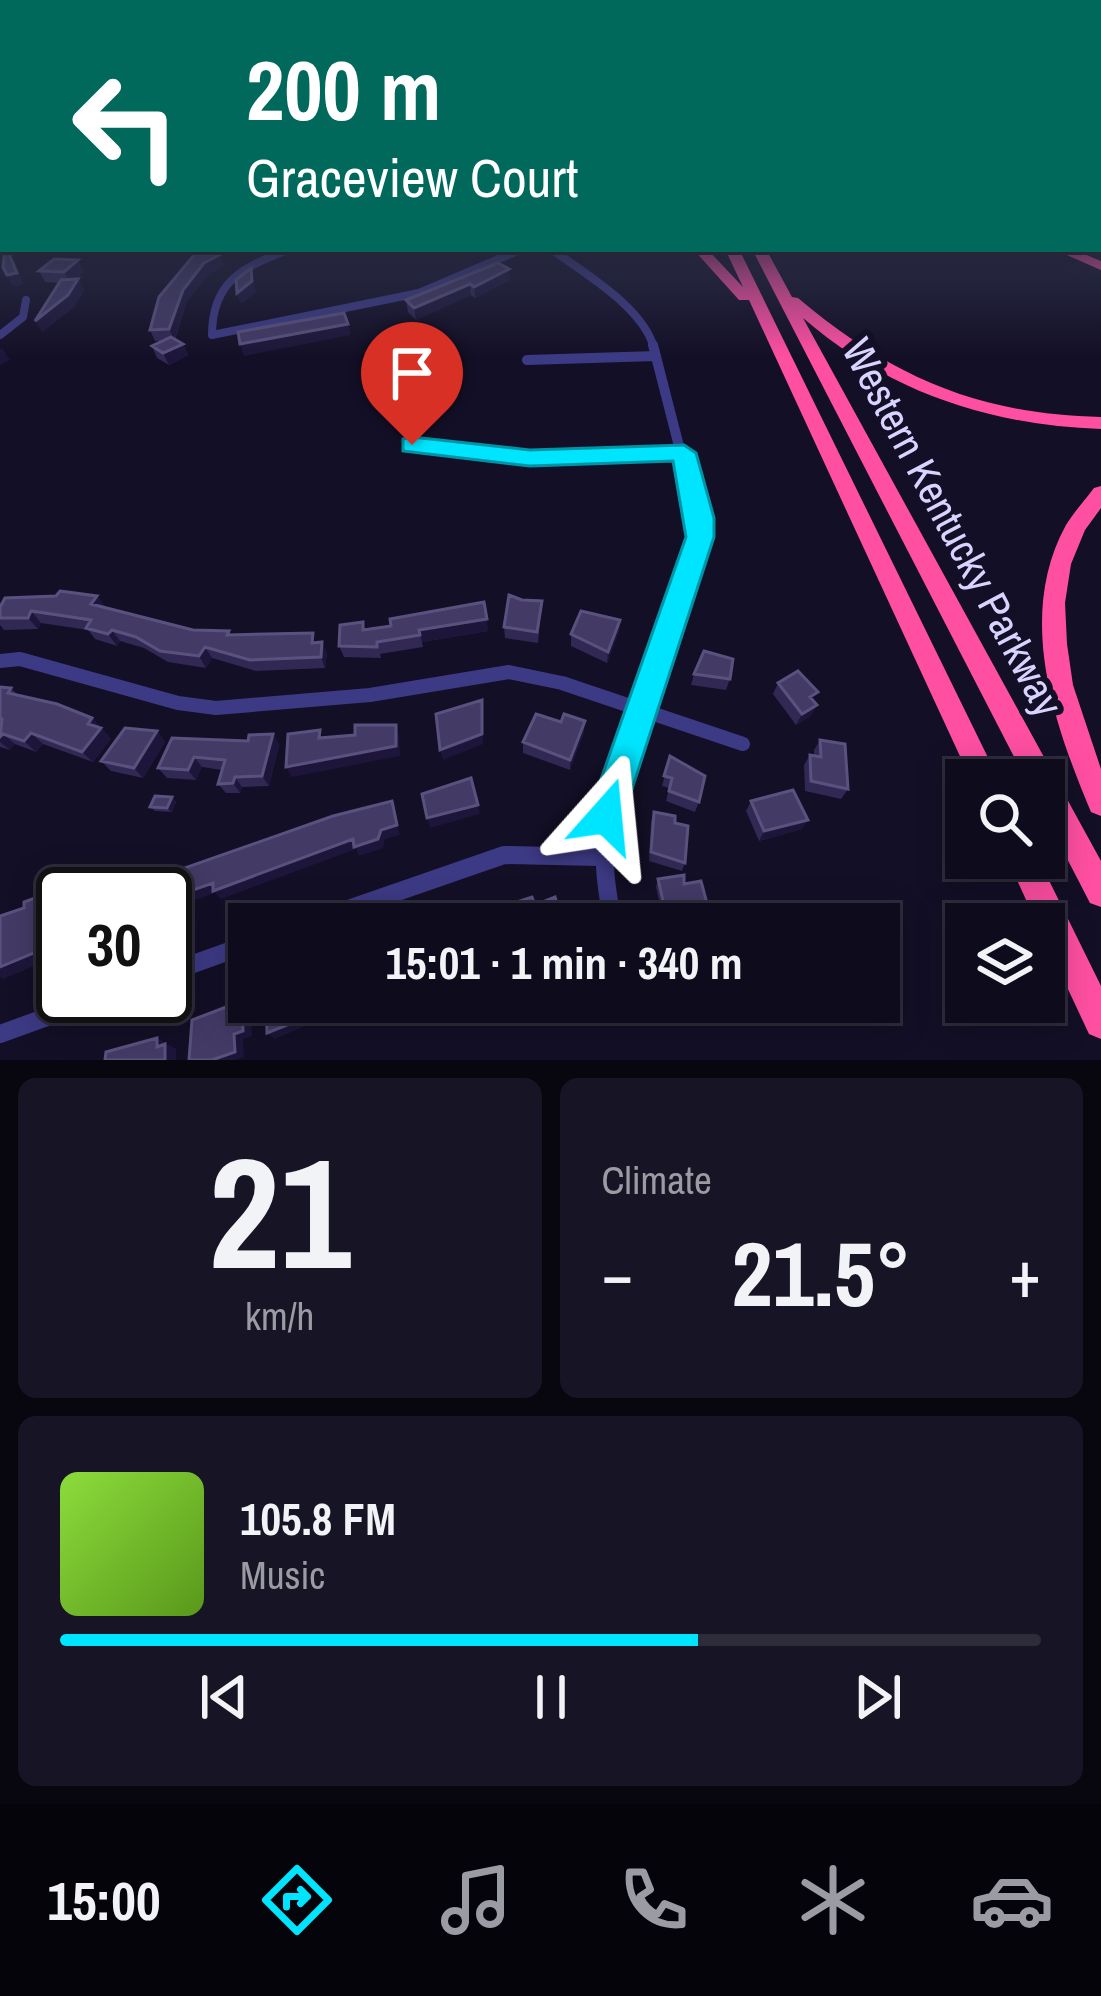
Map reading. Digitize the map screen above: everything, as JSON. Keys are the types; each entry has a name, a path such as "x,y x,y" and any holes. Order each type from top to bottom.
{"highway":[{"path":"709,258 741,293 816,428"},
{"name":"Western Kentucky Parkway","path":"736,258 975,759"},
{"name":"Western Kentucky Parkway","path":"764,258 1030,759"},
{"path":"765,258 793,302 817,324 886,372 941,399 1056,424 1101,423"},
{"path":"1101,494 1072,531 1061,560 1053,632 1072,728 1101,802"},
{"name":"Western Kentucky Parkway","path":"1065,824 1101,892"},
{"path":"1032,879 1101,1022"}],"street":[{"path":"267,258 241,269 214,295 212,335 419,293 500,258"},
{"path":"563,258 639,318 656,356 700,518 700,537 606,816 600,856 609,903"},
{"path":"0,335 23,317 26,300"},
{"path":"527,360 656,356"},
{"path":"412,445 530,458 684,453"},
{"path":"0,661 20,659 178,703 216,708 370,695 462,676 509,672 562,683 743,744"},
{"path":"366,903 504,855 600,856"},
{"path":"192,964 228,952"},
{"path":"0,1034 36,1021"}],"building":[{"path":"4,258 11,258 17,273 7,275"},
{"path":"191,258 213,258 183,290 169,329 150,330 159,297"},
{"path":"54,259 78,260 64,272 39,271"},
{"path":"498,263 509,269 474,287 470,284 414,308 406,300"},
{"path":"251,268 252,281 237,293 236,280"},
{"path":"78,279 68,295 35,321 61,280"},
{"path":"344,313 348,324 240,344 238,332"},
{"path":"171,337 183,344 163,353 152,346"},
{"path":"60,591 97,596 91,604 193,630 229,631 227,635 313,633 312,643 322,642 321,657 250,660 205,647 199,656 160,651 136,637 86,628 91,620 31,611 28,618 0,618 5,598 56,596"},
{"path":"509,595 542,601 537,632 504,627"},
{"path":"484,602 487,619 419,630 420,635 377,642 377,647 339,646 340,625 363,622 363,630 391,626 390,619"},
{"path":"581,611 620,620 608,652 571,634"},
{"path":"704,651 733,659 730,679 694,674"},
{"path":"798,671 818,692 810,697 817,705 802,714 778,683"},
{"path":"0,687 92,718 88,724 101,728 82,752 31,733 24,741 0,737"},
{"path":"482,700 482,734 440,750 436,714"},
{"path":"536,714 561,722 564,714 585,721 570,760 523,742"},
{"path":"355,725 396,725 396,746 286,767 288,734 320,730 319,738 355,735"},
{"path":"125,728 157,731 134,768 101,761"},
{"path":"273,734 262,776 235,777 233,783 218,784 225,760 194,757 188,770 158,768 172,738 248,741 249,735"},
{"path":"820,740 845,744 848,789 811,781 810,755 821,757"},
{"path":"670,756 705,776 699,802 669,791 672,778 664,776"},
{"path":"471,778 478,805 427,818 422,794"},
{"path":"793,790 808,820 764,831 751,801"},
{"path":"155,796 172,797 167,808 150,807"},
{"path":"392,801 397,825 381,830 378,839 354,847 353,839 213,891 213,883 192,890 192,867 188,867 333,816"},
{"path":"654,812 675,816 675,823 688,826 685,863 651,852"},
{"path":"684,875 684,884 701,881 707,903 664,903 658,879"},
{"path":"36,898 36,952 0,967 0,916 24,908 24,902"},
{"path":"228,1006 228,1023 243,1023 243,1031 234,1034 235,1052 212,1060 189,1060 192,1020"},
{"path":"267,1023 292,1023 267,1033"},
{"path":"157,1038 157,1047 165,1044 165,1060 105,1060 106,1052"}],"route":[{"path":"412,445 530,458 684,453 700,537 606,816"}]}
